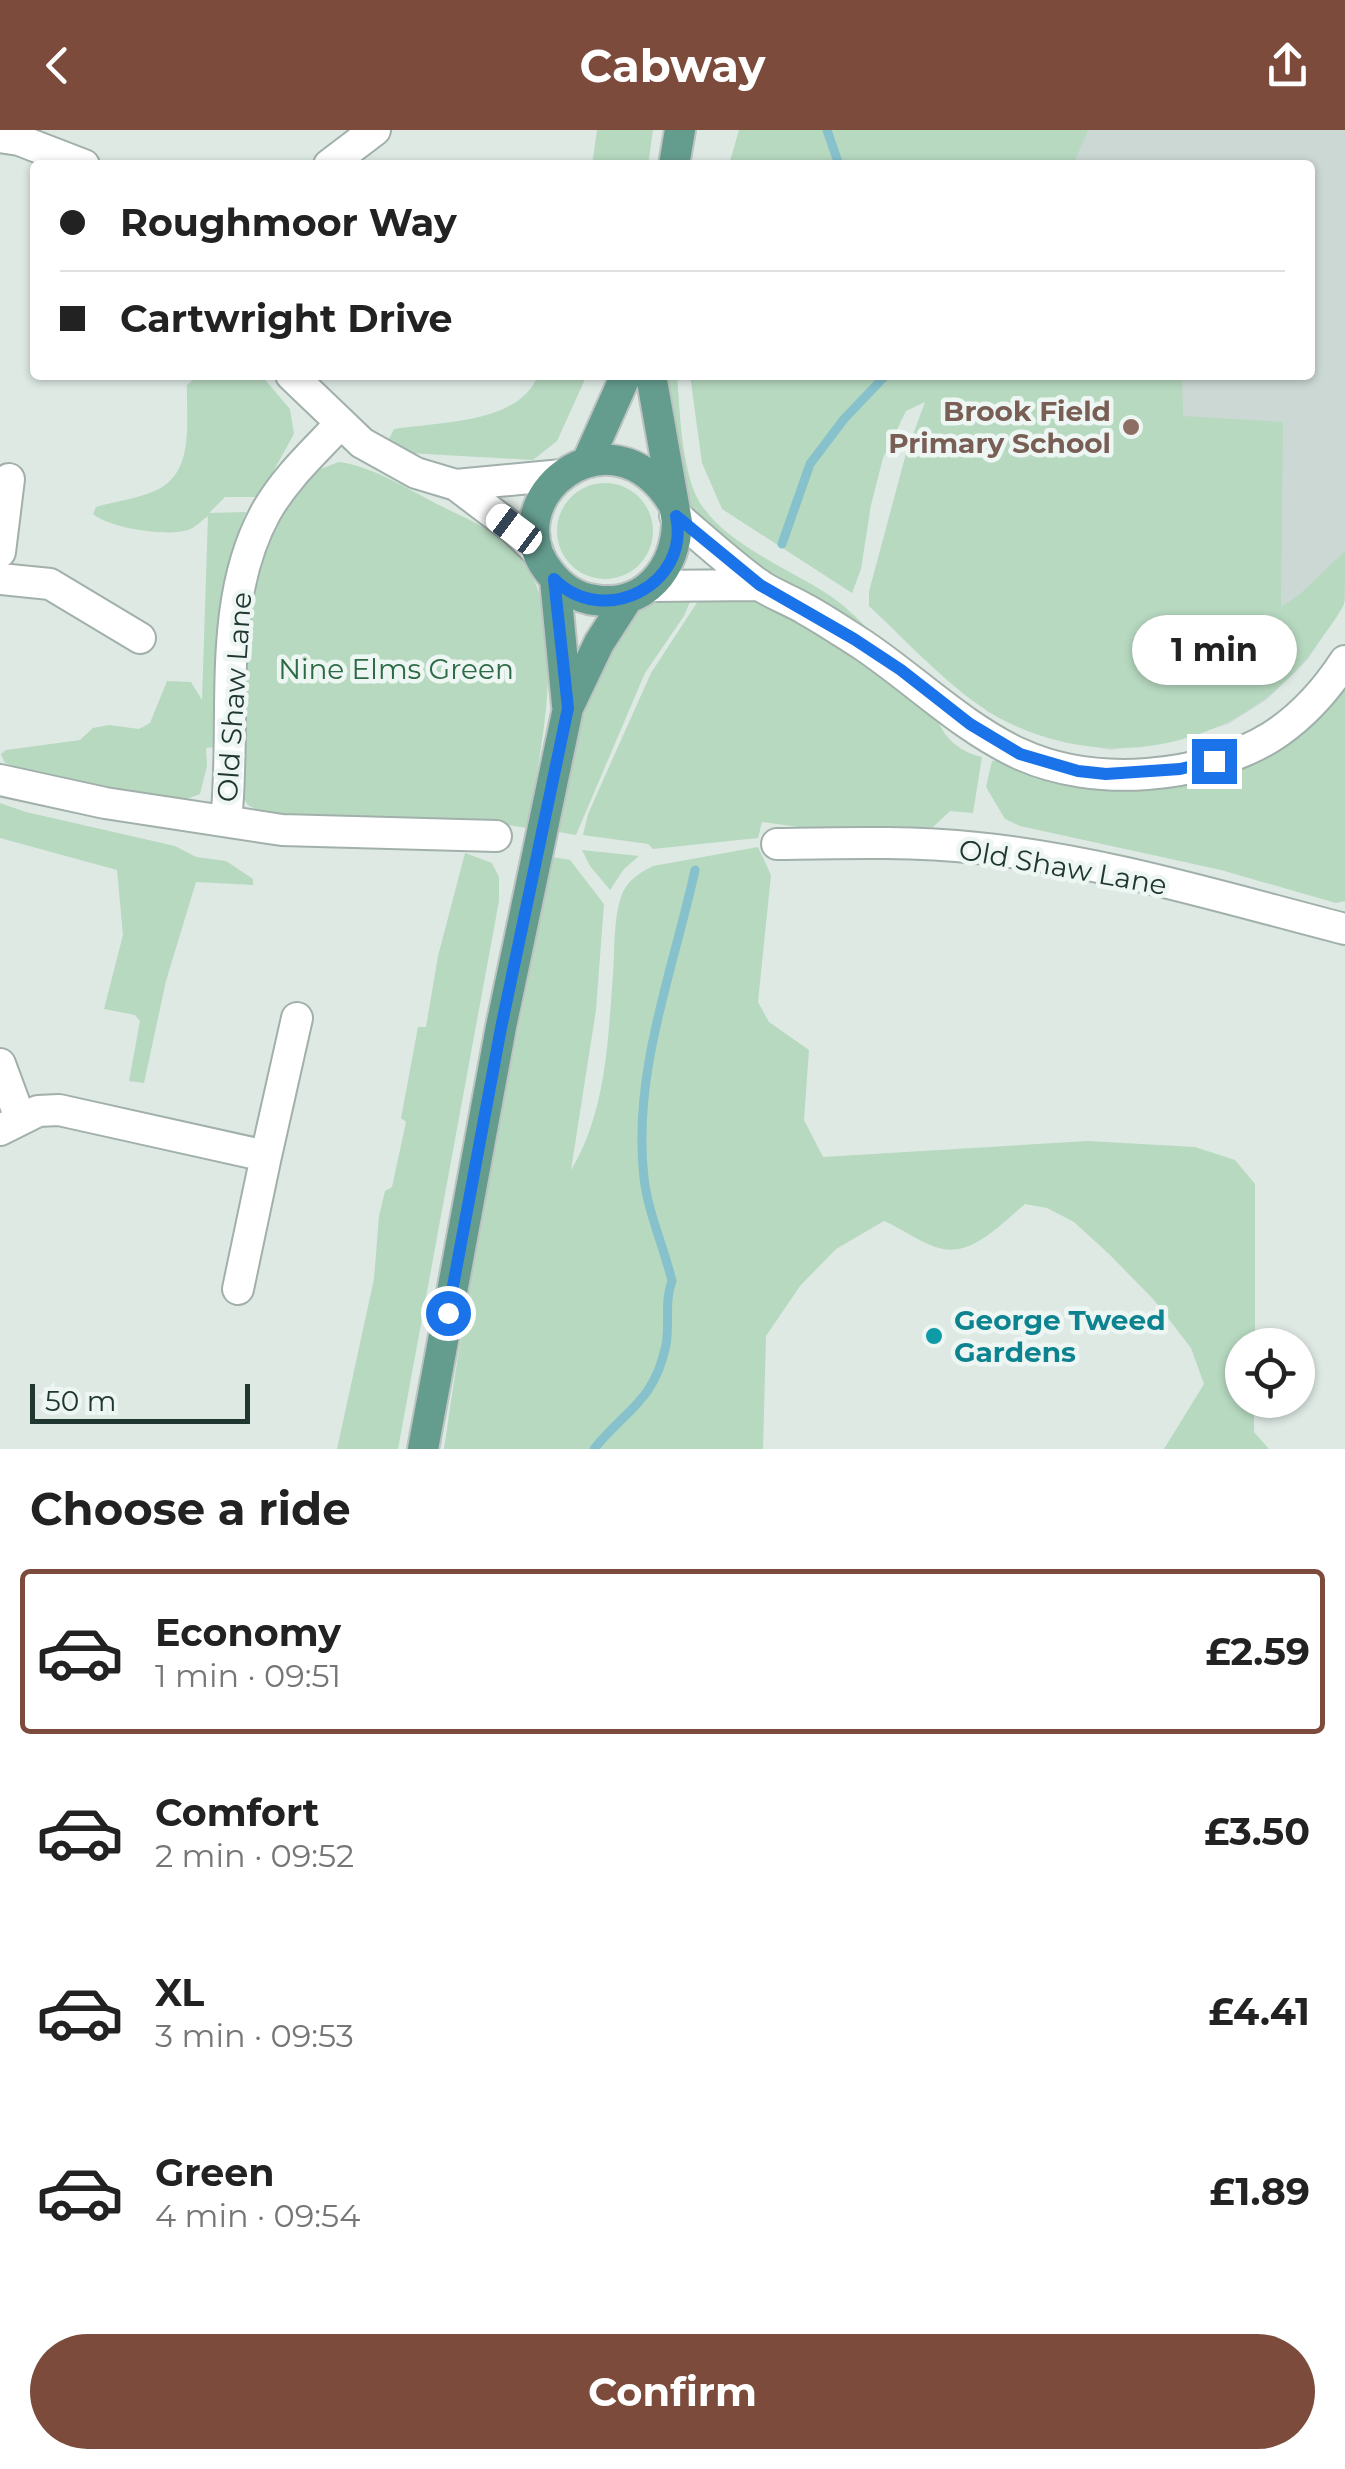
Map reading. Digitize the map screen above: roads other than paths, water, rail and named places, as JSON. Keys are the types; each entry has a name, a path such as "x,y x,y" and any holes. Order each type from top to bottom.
{"main road":[{"path":"675,160 680,130"},
{"path":"623,380 575,468 542,498 536,516 538,552 554,579 574,594 591,600 639,592"},
{"path":"423,1449 501,1028 568,708 598,643 670,561 677,542 652,380"},
{"path":"575,468 607,459 628,462 661,485 674,509"},
{"path":"554,579 568,708"}],"street":[{"path":"341,160 374,130"},
{"path":"0,137 19,140 71,160"},
{"path":"295,380 340,424 388,458 456,485 538,552"},
{"name":"Old Shaw Lane","path":"226,821 232,760 234,631 242,577 266,512 293,474 340,424"},
{"path":"456,485 575,468"},
{"path":"0,552 9,479"},
{"path":"674,509 760,585 854,639 995,740 1020,754 1078,771 1180,769 1246,750 1273,736 1299,715 1345,661"},
{"path":"0,579 50,584 140,638"},
{"path":"639,592 760,585"},
{"name":"Old Shaw Lane","path":"0,780 105,803 282,830 496,836"},
{"name":"Old Shaw Lane","path":"777,844 923,844 1018,853 1157,882 1345,929"},
{"path":"238,1289 297,1018"},
{"path":"0,1064 10,1124 38,1111 58,1110 266,1156"}],"waterway":[{"path":"827,130 837,160"},
{"path":"782,544 810,464 844,419 881,380"},
{"path":"594,1449 646,1392 666,1345 672,1281 646,1191 644,1100 657,1022 695,870"}],"place":[{"name":"Brook Field Primary School","path":"1131,427"},
{"name":"George Tweed Gardens","path":"934,1336"}],"park label":[{"name":"Nine Elms Green","path":"396,669"}]}
